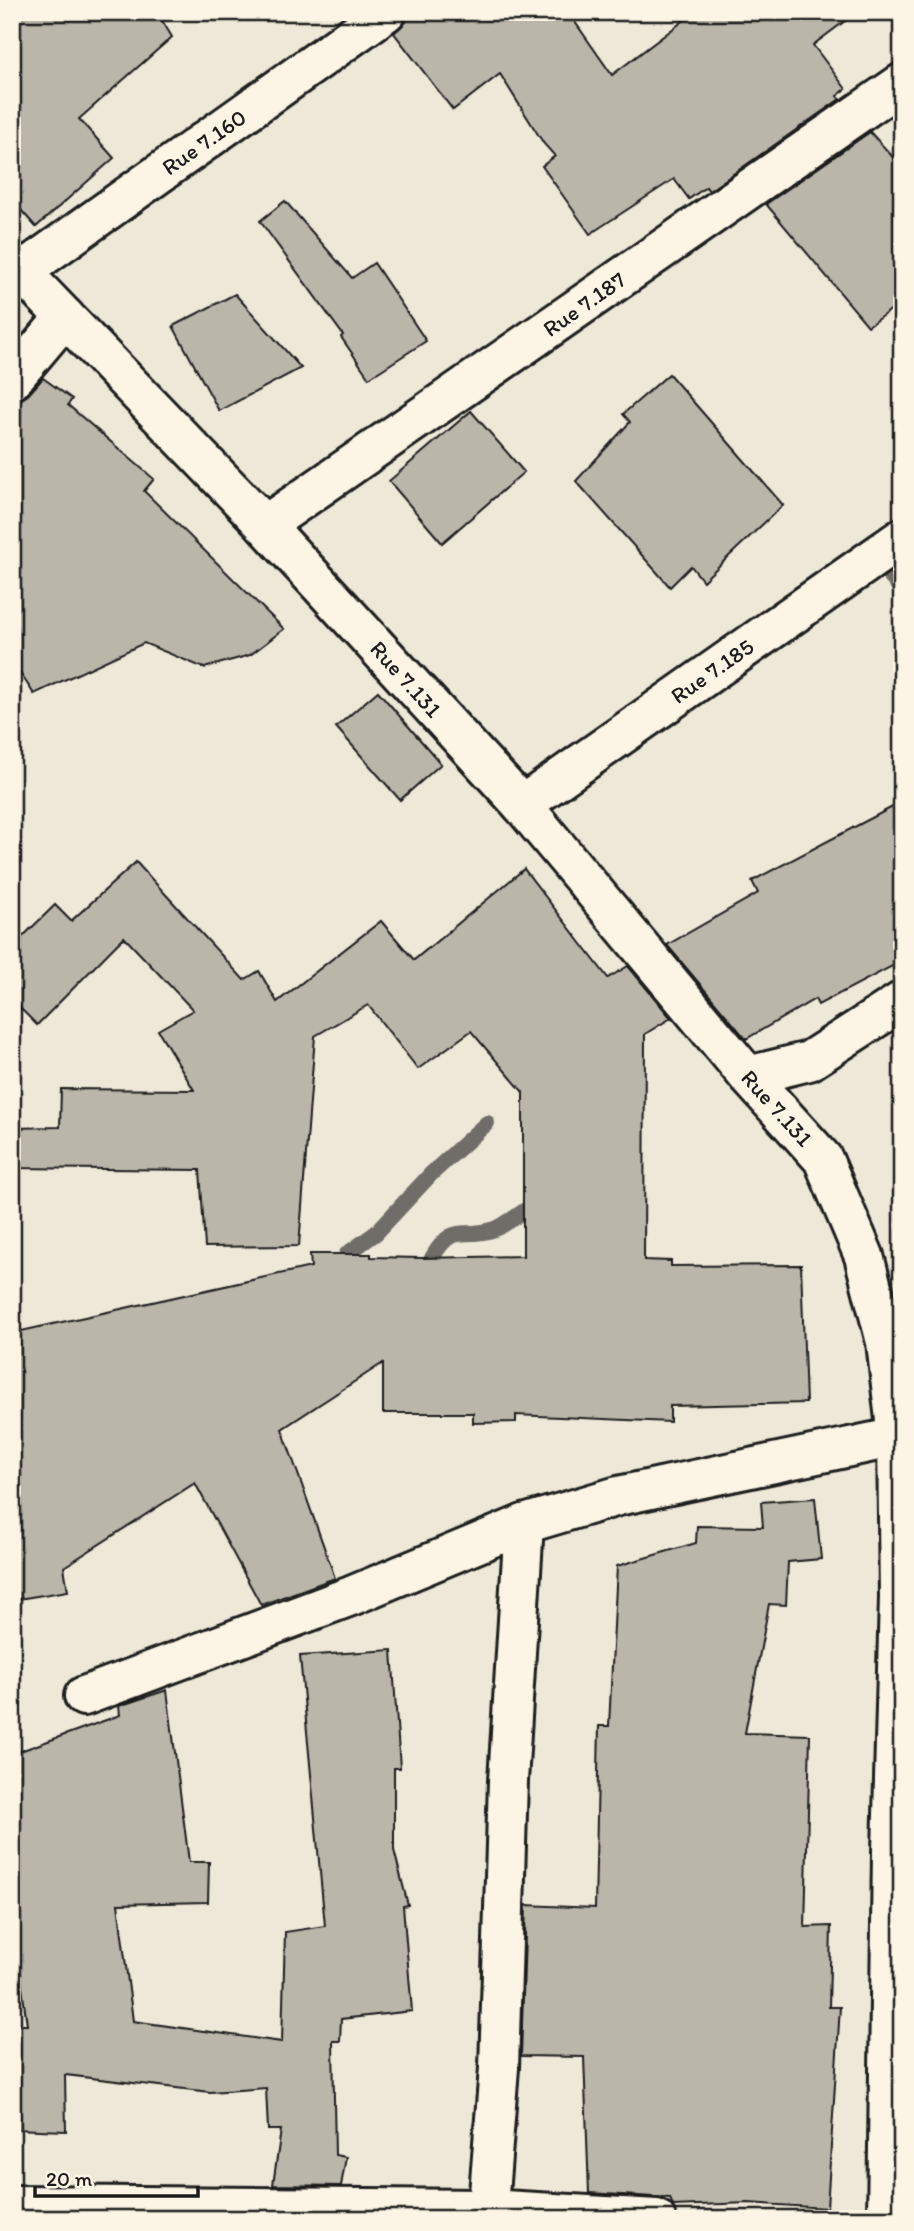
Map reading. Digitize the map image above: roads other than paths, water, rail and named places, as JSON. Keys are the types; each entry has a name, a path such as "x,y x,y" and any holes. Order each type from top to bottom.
{"street":[{"name":"Rue 7.160","path":"17,267 386,12"},
{"name":"Rue 7.187","path":"265,525 902,83"},
{"name":"Rue 7.131","path":"17,267 265,525 522,805 748,1076 823,1159 863,1256 886,1342 897,1437 900,1597 897,1852 887,2219"},
{"path":"12,380 65,317"},
{"name":"Rue 7.185","path":"522,805 902,538"},
{"path":"748,1076 809,1061 902,1001"},
{"path":"84,1696 351,1596 524,1524 618,1496 897,1437"},
{"path":"487,2214 499,2068 508,1781 524,1524"},
{"path":"12,2205 656,2219"}],"waterway":[{"path":"883,568 902,590"},
{"path":"347,1254 376,1233 431,1174 487,1123"},
{"path":"432,1258 439,1247 452,1236 497,1228 538,1201"}]}
